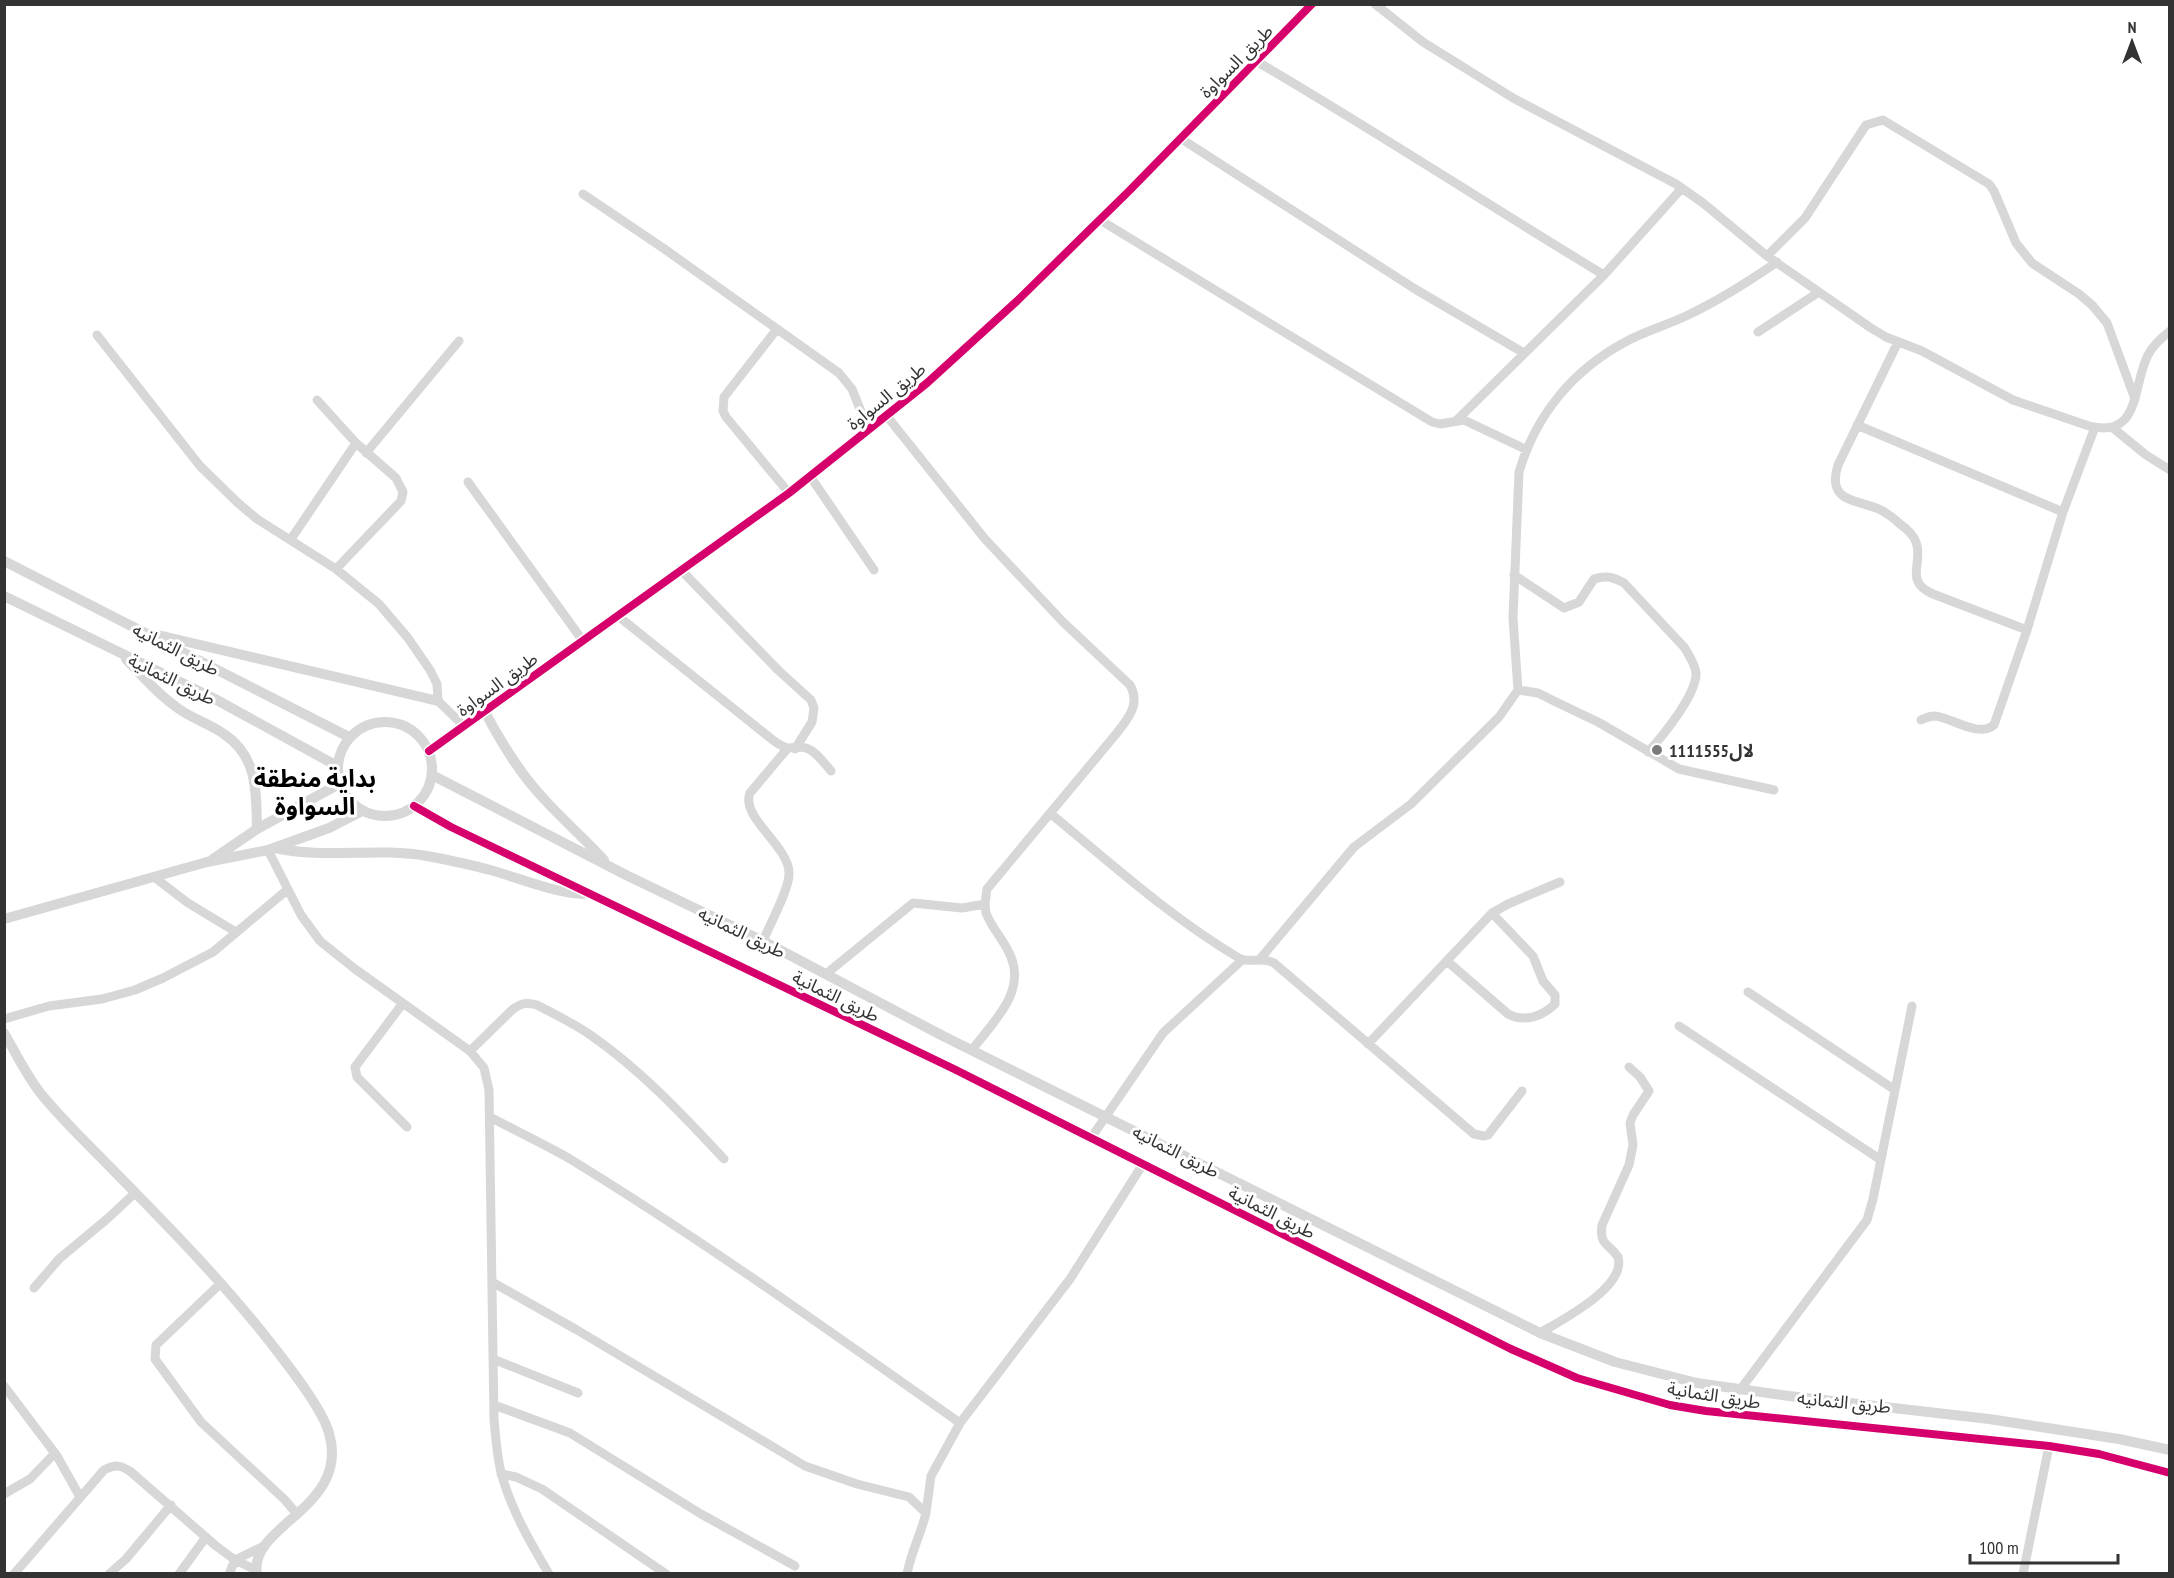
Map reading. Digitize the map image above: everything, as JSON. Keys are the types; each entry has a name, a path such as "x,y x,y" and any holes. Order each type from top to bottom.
{"street":[{"name":"طريق السواوة","path":"429,751 789,493 973,343 1100,220 1312,4"},
{"path":"1376,4 1423,42 1513,98 1682,188 1767,256 1871,328 1922,351 2013,400 2095,427 2113,428 2124,421 2134,407 2147,356 2156,343 2169,331"},
{"path":"1256,61 1604,275"},
{"path":"1767,256 1805,218 1866,125 1883,120 1989,184 2016,243 2032,263 2079,294 2103,317 2135,399"},
{"path":"1180,138 1415,289 1524,353"},
{"path":"1457,420 1604,275 1682,188"},
{"path":"583,194 829,365 847,381 858,400 868,429"},
{"path":"1100,220 1426,419 1440,424 1457,420 1474,423 1527,450"},
{"path":"1260,959 1354,847 1411,804 1499,717 1518,690 1513,618 1519,472 1527,450 1548,409 1583,370 1602,355 1629,340 1697,311 1735,291 1777,262"},
{"path":"1758,332 1819,292"},
{"path":"777,329 724,397 722,405 726,417 789,493"},
{"path":"96,335 206,472 238,503 257,519 291,538 336,569 379,604 408,638 430,670 436,684 438,700"},
{"path":"366,453 459,341"},
{"path":"1898,342 1835,476 1838,493 1843,497 1883,511 1911,533 1918,552 1916,574 1923,589 2027,630"},
{"path":"317,400 366,453 396,478 401,486 403,497 336,569"},
{"path":"886,416 985,539 1063,622 1130,685 1134,692 1135,703 1126,721 987,889 985,904 989,920 1012,959 1016,982 1007,1004 972,1050"},
{"path":"1857,425 2063,512"},
{"path":"1921,720 1932,716 1977,729 1990,728 1994,725 2027,630 2063,512 2095,427"},
{"path":"2113,428 2146,455 2169,470"},
{"path":"291,538 356,443"},
{"path":"810,476 874,570"},
{"path":"468,482 583,641"},
{"name":"طريق الثمانيه","path":"4,561 349,737"},
{"path":"680,569 778,670 811,700 814,708 812,722 750,793 748,799 750,809 783,855 790,874 763,941"},
{"path":"1514,575 1564,608 1579,602 1594,579 1609,576 1624,583 1684,648 1694,664 1696,673 1693,683 1670,726 1648,752"},
{"name":"طريق الثمانية","path":"4,596 214,699 337,766"},
{"path":"618,616 713,694 790,749 801,747 809,749 831,771"},
{"path":"140,631 438,700 464,726"},
{"path":"121,655 162,697 182,711 226,735 244,752 255,783 257,829"},
{"path":"1518,690 1538,693 1598,723 1671,765 1692,773 1774,790"},
{"path":"485,712 521,772 544,800 610,866"},
{"path":"392,722 404,725 423,740 429,751 432,775 426,792 414,806 402,813 389,816 362,811 344,795 339,784 337,766 339,756 349,737 368,724 392,722"},
{"name":"طريق الثمانيه","path":"432,775 763,941 972,1050 1540,1333 1615,1362 1697,1383 1989,1419 2120,1439 2169,1450"},
{"path":"207,862 257,829 339,784"},
{"name":"طريق الثمانية","path":"414,806 451,827 954,1069 1511,1349 1578,1378 1670,1405 1706,1411 2049,1446 2099,1454 2169,1473"},
{"path":"4,919 207,862 272,849 329,828 362,811"},
{"path":"1051,814 1165,909 1242,960 1260,959 1274,963 1474,1134 1488,1135 1522,1091"},
{"path":"272,849 296,853 392,852 426,856 494,871 553,891 592,895"},
{"path":"272,849 287,890 301,915 320,941 355,969 470,1051 484,1068 489,1090 490,1117 494,1405 501,1474 516,1516 549,1574"},
{"path":"154,877 188,903 236,932"},
{"path":"1368,1044 1492,913 1508,903 1560,882"},
{"path":"4,1019 37,1009 102,999 135,990 205,957 287,890"},
{"path":"826,974 913,903 962,908 985,904"},
{"path":"1447,961 1514,1018 1529,1018 1544,1013 1556,1004 1556,995 1543,981 1533,956 1492,913"},
{"path":"1091,1138 1163,1033 1242,960"},
{"path":"1748,992 1895,1090"},
{"path":"403,1004 355,1067 357,1077 407,1127"},
{"path":"470,1051 513,1009 521,1004 537,1005 587,1032 619,1056 644,1078 724,1159"},
{"path":"1740,1390 1862,1228 1871,1208 1912,1006"},
{"path":"1679,1026 1881,1160"},
{"path":"4,1033 40,1094 221,1283 280,1356 317,1409 329,1434 332,1460 330,1473 317,1496 264,1546 235,1560 229,1574"},
{"path":"1540,1333 1593,1300 1619,1268 1618,1257 1600,1236 1632,1154 1630,1123 1649,1091 1640,1077 1629,1067"},
{"path":"490,1117 569,1159 660,1217 767,1288 960,1423"},
{"path":"907,1574 910,1557 922,1529 932,1476 960,1423 1070,1279 1143,1164"},
{"path":"34,1288 59,1259 135,1192"},
{"path":"492,1282 805,1466 857,1484 909,1497 926,1513"},
{"path":"221,1283 156,1345 155,1359 201,1422 254,1470 297,1514"},
{"path":"493,1359 578,1393"},
{"path":"4,1386 55,1453 80,1497"},
{"path":"494,1405 570,1433 701,1514 795,1566"},
{"path":"2023,1574 2049,1446"},
{"path":"4,1494 30,1479 55,1453"},
{"path":"14,1574 104,1470 114,1465 122,1466 235,1560 256,1572 264,1546"},
{"path":"501,1474 516,1477 542,1489 605,1530 666,1574"},
{"path":"109,1574 126,1559 171,1505"},
{"path":"179,1574 206,1537"}],"cycle path":[{"path":"429,751 789,493 927,383 1017,301 1129,191 1312,4"},
{"path":"414,806 451,827 954,1069 1511,1349 1577,1378 1670,1405 1706,1411 2049,1446 2099,1454 2170,1473"}],"place":[{"name":"1111555لال","path":"1657,750"}],"district":[{"name":"بداية منطقة السواوة","path":"315,792"}]}
